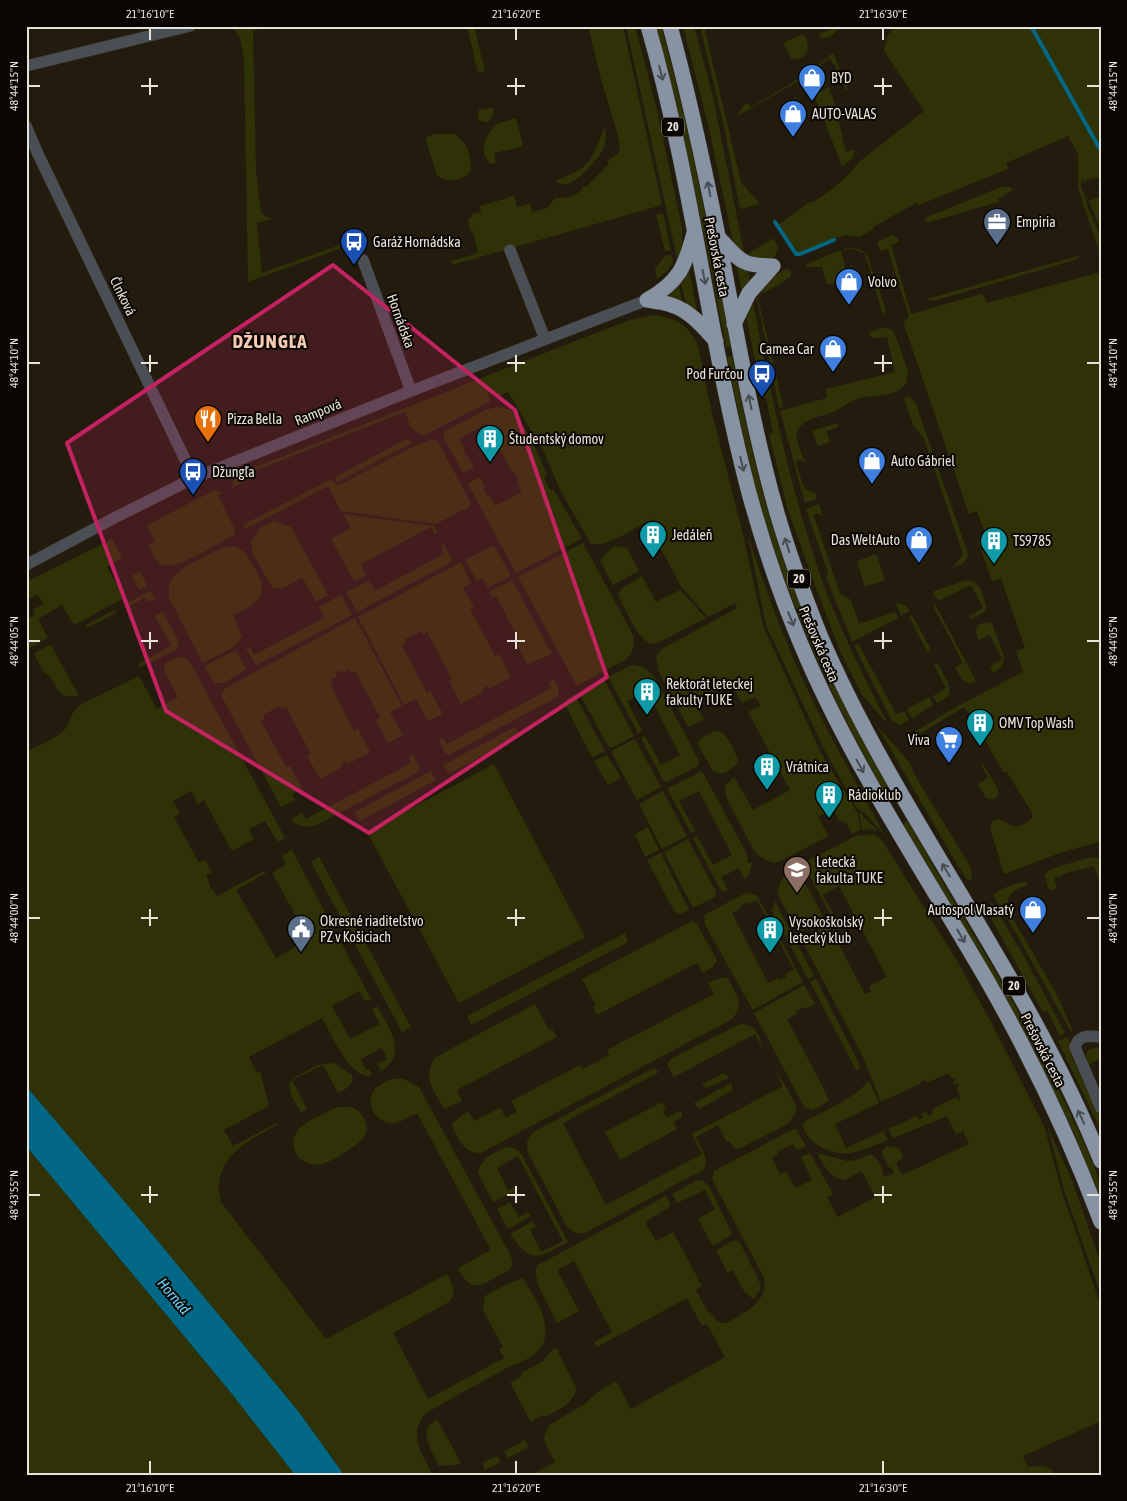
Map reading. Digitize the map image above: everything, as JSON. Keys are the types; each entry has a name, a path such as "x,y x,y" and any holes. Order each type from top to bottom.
{"highway":[{"name":"Prešovská cesta","path":"648,26 674,127 731,417 756,519 782,596 814,674 842,732 874,790 987,981 1028,1056 1065,1132 1101,1222"},
{"name":"Prešovská cesta","path":"670,26 697,135 757,436 778,517 809,607 832,663 862,722 892,778 1031,1016 1074,1102 1101,1162"},
{"path":"647,300 661,292 682,269 695,229"},
{"path":"718,237 743,262 753,266 773,266 753,288 734,324"},
{"path":"647,300 675,306 686,312 716,341"}],"street":[{"path":"26,66 190,26"},
{"name":"Člnková","path":"26,126 194,478"},
{"path":"510,250 545,338"},
{"name":"Hornádska","path":"363,260 411,391"},
{"name":"Rampová","path":"26,565 194,478 545,338 647,300"},
{"name":"Prešovská cesta","path":"1101,1037 1083,1036 1077,1040 1075,1049 1101,1108"}],"highlighted area":[{"path":"333,265 515,410 607,677 369,833 166,711 67,443"}],"shaded area":[{"path":"231,26 269,26 253,31 256,170 261,212 267,217 275,218 257,223 262,273 343,244 344,247 248,282 244,61 240,37"},
{"path":"467,26 474,26 485,71 478,73"},
{"path":"588,26 623,26 662,205 452,265 451,261 478,253 473,231 470,231 468,220 472,214 481,212 480,206 514,196 517,207 530,204 532,212 547,208 555,198 572,197 583,189 583,186 586,187 609,164 607,161 618,154 620,146 617,132"},
{"path":"626,26 635,26 656,106 682,228 682,243 678,262"},
{"path":"656,26 661,26 682,106 731,347 726,347 685,146"},
{"path":"683,26 694,26 713,97 745,257 733,242 710,133"},
{"path":"700,26 704,26 741,182 760,204 740,209 723,122"},
{"path":"842,26 830,37 822,38 819,34 821,32"},
{"path":"898,26 1101,26 1101,183 1099,178 1092,178 1083,182 1083,179 1081,180 1081,187 1101,238 1101,257 1078,188 1078,154 1068,136 1006,163 1008,169 919,205 918,202 873,227 873,229 860,237 845,235 799,254 794,252 778,225 808,203 815,201 835,187 859,162 924,111 884,51 888,34"},
{"path":"803,34 808,46 806,53 794,60 783,43"},
{"path":"833,53 848,90 846,90 837,68 829,58 816,69 826,85 818,90 806,78 737,116 744,105 748,103 751,107 762,101"},
{"path":"829,87 846,152 855,149 853,158 842,166 814,95"},
{"path":"493,108 493,114 488,122 483,122 479,119 479,110"},
{"path":"516,118 522,147 494,153 496,163 499,163 491,164 484,154 486,139 496,124"},
{"path":"605,126 604,147 595,161 581,176 572,182 561,184 557,182 557,180 578,171 589,161"},
{"path":"435,134 456,134 465,144 471,168 465,177 450,180 443,179 437,175 426,140 427,137"},
{"path":"1001,187 1010,187 1013,190 998,199 999,202 929,222 925,220 927,217"},
{"path":"1101,196 1101,231 1089,201"},
{"path":"663,213 671,251 665,251 656,215"},
{"path":"892,235 899,241 891,245 911,314 981,294 987,303 1101,272 1101,849 1098,842 1060,853 1004,874 990,828 992,822 998,819 1018,826 1032,818 1032,813 1007,772 1003,772 980,731 972,721 975,719 973,716 978,712 977,710 969,714 964,707 916,736 914,732 956,707 1023,672 1016,651 1025,648 1001,578 992,581 981,550 987,548 989,554 995,552 993,544 981,548 978,541 990,536 989,530 984,531 977,511 969,514 903,322 909,317 888,249 880,251 877,242"},
{"path":"774,238 778,249 775,256 769,259 750,259 749,253"},
{"path":"848,248 860,249 867,255 886,310 883,316 864,253 853,249 841,250 848,280 827,285 822,267 806,267 807,264 843,249"},
{"path":"666,255 672,255 673,263 657,279 655,268"},
{"path":"1081,255 1075,260 937,300 931,301 927,299"},
{"path":"736,262 747,269 751,282 743,298"},
{"path":"786,269 791,271 789,278 766,292 757,294 783,405 783,407 779,408 756,294 772,277"},
{"path":"688,272 690,273 697,311 686,304 681,282"},
{"path":"679,285 682,302 665,297"},
{"path":"752,298 782,440 812,550 826,592 854,657 885,721 862,695 841,653 787,507 769,434 773,433 766,398 763,398 746,316"},
{"path":"653,315 675,320 686,327 698,346 711,409 743,534 763,626 820,751 858,814 860,830 852,834 846,823 839,820 833,809 818,817 829,836 774,863 762,858 754,851 726,797 725,786 734,777 753,810 790,790 748,712 760,706 759,702 755,697 742,703 731,684 695,703 704,720 688,727 659,672 656,656 662,649 737,608 735,603 708,617 682,588 654,536 659,532 652,519 613,540 605,543 591,544 561,492 545,454 508,392 498,397 494,390 487,393 491,401 423,436 411,428 405,412 244,475 246,481 232,488 235,476 238,474 593,334 633,319"},
{"path":"888,328 894,332 908,371 907,382 898,391 857,399 833,412 807,421 800,427 797,432 797,439 805,462 798,459 796,463 804,488 816,494 817,499 805,503 780,411 827,398 826,389 895,372 887,337 875,338 869,335 870,332"},
{"path":"732,356 759,478 770,519 789,575 821,657 846,710 888,786 886,790 881,786 835,699 808,639 785,579 766,524 748,453 727,357"},
{"path":"907,397 916,404 967,551 968,556 964,563 952,568 963,554 924,439 913,425 904,398"},
{"path":"498,407 510,410 520,421 531,439 547,474 544,477 549,489 554,490 582,539 516,573 468,484 480,477 485,487 483,488 495,506 522,492 514,471 512,472 497,444 499,443 494,433 492,434 486,424 459,439 464,448 463,450 474,467 463,473 443,436 444,432 485,410"},
{"path":"837,423 839,427 826,431 830,442 818,446 812,431"},
{"path":"407,439 412,443 337,482 335,477"},
{"path":"432,439 438,442 471,503 469,507 436,524 341,511 328,486 245,529 243,525 332,479 337,486"},
{"path":"215,490 223,493 218,495 235,530 234,535 177,564 168,566 160,564 149,545 155,542 147,525"},
{"path":"819,504 823,516 815,513 813,518 815,519 840,594 851,600 859,624 895,612 898,618 852,642 826,577 828,573 806,509"},
{"path":"343,514 434,526 438,533 435,534 431,527 361,564 366,575 354,581 331,539 351,528"},
{"path":"274,521 286,526 290,525 328,595 316,602 302,577 284,587 272,587 253,554 251,541 260,528"},
{"path":"748,536 776,617 801,676 828,731 885,836 865,813 856,807 824,749 766,625"},
{"path":"112,539 122,558 107,567 124,598 74,625 62,605 38,619 48,638 30,648 26,640 26,620 35,615 33,610 43,604 38,594 27,600 28,602 26,603 26,582"},
{"path":"583,543 632,633 634,644 632,651 625,660 577,686 518,577"},
{"path":"444,544 452,560 450,563 357,612 346,592 369,581 375,591 444,554 441,546"},
{"path":"230,546 238,548 245,553 259,577 262,585 261,594 255,603 233,615 242,637 239,639 240,641 234,647 203,663 169,598 169,586 172,579 182,569 208,554"},
{"path":"493,546 511,576 488,588 482,578 477,581 465,560"},
{"path":"615,546 627,548 639,571 613,585 600,561"},
{"path":"876,554 885,580 865,587 857,561"},
{"path":"461,562 471,583 463,588 474,607 470,609 495,656 499,654 511,677 489,689 487,686 482,689 483,692 461,704 449,681 452,679 427,632 423,634 421,631 404,640 406,643 402,646 427,693 430,691 443,714 428,721 416,699 404,705 358,617"},
{"path":"140,571 147,586 139,590 132,576"},
{"path":"642,576 656,602 680,590 706,618 658,643 652,644 648,642 634,626 618,595 621,589"},
{"path":"512,580 552,654 527,664 517,645 520,642 496,596 492,598 489,592"},
{"path":"964,581 974,582 980,588 986,607 978,616 970,619 968,617 983,608 971,585 938,601 934,594 934,591"},
{"path":"150,591 155,599 148,602 145,597 126,608 124,605"},
{"path":"341,595 352,615 257,665 254,662 246,648 249,646 254,655 324,618 319,607"},
{"path":"896,603 905,605 910,611 901,616"},
{"path":"935,604 976,681 972,683 966,682 955,667 963,663 933,606"},
{"path":"115,610 116,613 87,628 86,625"},
{"path":"163,612 179,645 174,651 140,667 138,664 171,646 155,616"},
{"path":"912,615 931,650 927,652 909,616"},
{"path":"355,618 402,706 390,712 403,735 388,743 376,720 380,717 355,671 351,673 349,669 336,673 337,676 332,679 333,682 330,684 354,731 358,729 370,752 348,764 346,761 341,764 342,767 320,779 307,756 311,754 286,707 282,709 280,706 263,715 265,718 261,721 286,767 290,766 302,788 292,794 295,800 281,807 222,697 222,692 226,688"},
{"path":"988,622 992,623 1004,657 1001,667 993,673 990,666 1002,659 990,635 979,640 976,633 978,626"},
{"path":"858,643 896,714 904,711 909,720 899,725 892,721 854,646"},
{"path":"51,645 79,696 72,697 62,694 43,671 34,653"},
{"path":"236,650 245,670 224,683 214,683 205,666"},
{"path":"177,657 186,658 191,664 285,838 278,842 265,821 249,829 254,839 232,851 204,800 198,804 191,791 173,801 180,813 174,817 199,863 205,860 212,872 206,875 211,889 213,889 217,896 264,871 266,873 236,890 276,958 309,939 272,873 286,864 282,856 292,850 371,999 365,1001 359,991 332,1006 350,1039 380,1024 372,1009 377,1006 394,1040 395,1048 394,1057 381,1071 377,1064 387,1059 382,1048 361,1059 366,1070 369,1069 372,1075 364,1075 349,1064 342,1055 322,1018 249,1057 257,1073 260,1071 269,1106 224,1130 233,1146 278,1124 250,1140 233,1154 227,1162 219,1183 221,1202 326,1339 447,1274 453,1291 449,1302 393,1333 428,1399 504,1358 499,1349 503,1347 485,1314 483,1307 485,1296 523,1278 542,1312 545,1327 544,1342 533,1355 426,1413 420,1421 417,1437 418,1444 433,1475 344,1475 299,1412 147,1228 26,1086 26,752 62,732 74,711 80,705 139,676 157,709 178,697 164,670 165,664"},
{"path":"937,663 948,685 949,694 937,703 933,696 946,688 934,664"},
{"path":"632,665 645,669 655,678 699,761 698,766 667,782 663,780 641,738 645,736 661,765 680,755 647,691 627,701 642,731 638,733 608,677"},
{"path":"554,679 559,690 557,697 449,755 445,753 439,740 443,738 447,744 552,688 549,682"},
{"path":"604,679 634,736 612,748 608,746 579,693"},
{"path":"575,695 605,751 592,757 565,705 568,699"},
{"path":"929,697 933,705 912,718 907,709"},
{"path":"876,724 909,762 917,779 970,866 972,880 968,881 958,866"},
{"path":"515,727 519,734 517,737 449,774 443,765"},
{"path":"714,731 721,732 727,738 738,760 738,763 729,770 720,774 713,771 698,742"},
{"path":"635,739 661,787 637,800 612,754 613,750"},
{"path":"413,754 419,767 418,772 316,825 303,826 291,820 302,813 306,819 411,763 408,757"},
{"path":"607,755 621,778 608,785 594,761"},
{"path":"494,764 585,937 459,1003 367,832"},
{"path":"983,764 998,789 998,796 994,799 986,798 978,784 988,778 981,765"},
{"path":"431,771 436,780 360,821 355,812"},
{"path":"702,771 747,854 748,863 752,863 750,872 745,880 739,868 721,877 728,890 724,891 720,889 693,838 697,836 713,865 732,855 699,791 679,801 695,831 691,833 668,790 668,788"},
{"path":"663,791 687,836 662,849 639,804"},
{"path":"859,812 878,831 871,829 862,830"},
{"path":"906,821 909,823 1023,1020 1038,1048 1033,1051 994,978 904,826"},
{"path":"648,827 659,850 645,857 635,834"},
{"path":"873,834 884,843 959,964 1044,1126 1063,1196 1101,1307 1101,1421 1023,1456 1028,1467 1047,1467 1055,1475 531,1475 555,1462 545,1443 544,1437 549,1425 583,1405 598,1392 616,1381 631,1409 725,1357 707,1324 702,1326 687,1298 597,1347 594,1342 612,1332 574,1261 557,1270 579,1311 557,1323 538,1285 535,1270 538,1265 666,1196 671,1206 645,1222 656,1241 673,1232 702,1286 696,1290 708,1312 719,1322 727,1323 754,1305 763,1294 765,1286 764,1278 712,1179 714,1171 796,1129 806,1146 797,1150 793,1144 777,1152 778,1154 772,1158 780,1174 786,1171 795,1188 812,1180 801,1157 810,1153 833,1194 827,1197 838,1217 875,1197 862,1171 844,1180 834,1176 822,1163 817,1153 847,1161 871,1155 875,1157 885,1177 894,1173 891,1167 889,1168 882,1153 883,1149 888,1146 899,1148 903,1158 896,1162 902,1175 969,1144 963,1131 956,1134 947,1116 893,1138 888,1129 917,1116 919,1120 923,1118 921,1114 926,1112 928,1116 933,1113 932,1109 957,1097 960,1100 956,1087 959,1085 958,1083 955,1085 953,1081 956,1080 955,1078 952,1079 948,1073 927,1083 925,1080 920,1082 920,1084 881,1102 863,1057 804,944 805,938 828,924 865,994 871,992 869,986 887,977 839,886 823,895 834,915 831,916 803,863 856,836"},
{"path":"688,839 716,892 715,897 693,908 664,852"},
{"path":"661,853 689,910 680,914 673,909 647,860"},
{"path":"319,857 411,1027 402,1032 311,862"},
{"path":"1091,857 1101,859 1101,886 1094,866 1062,874 1062,876 1054,878 1057,888 1052,890 1048,888 1045,875 1051,869"},
{"path":"793,868 799,872 825,919 801,931 797,931 778,895 782,880 786,873"},
{"path":"1027,881 1028,885 1015,890 1010,896 1007,904 1008,910 1056,993 1073,1032 1071,1032 993,895 1005,888"},
{"path":"749,893 756,895 773,924 770,925 757,900 749,904 747,902 732,913 768,983 778,978 780,980 786,977 785,974 794,970 778,939 780,938 803,982 753,1010 705,925 704,915"},
{"path":"775,901 814,976 808,979 772,911"},
{"path":"991,901 1025,958 1065,1033 1058,1037 1059,1034 1047,1010 1043,1012 992,920 990,912"},
{"path":"692,921 697,924 717,960 713,967 703,973 697,963 597,1015 593,1007 596,1005 582,979"},
{"path":"625,933 628,941 626,943 471,1025 467,1016"},
{"path":"725,977 728,978 734,989 739,1003 736,1014 732,1019 481,1153 470,1151 462,1144 451,1124 468,1111 474,1121 500,1108 506,1118 517,1112 511,1101 580,1065 583,1069 609,1055 607,1050 714,994 708,983"},
{"path":"816,979 857,1059 860,1068 856,1070 810,982"},
{"path":"804,985 815,1004 805,1009 803,1007 796,1011 797,1014 787,1019 829,1101 813,1110 805,1108 754,1013"},
{"path":"535,1004 549,1030 552,1029 557,1037 457,1090 462,1101 444,1109 431,1085 430,1072 434,1058"},
{"path":"740,1024 751,1027 757,1032 764,1051 755,1034 674,1077 668,1066 668,1062 672,1058"},
{"path":"1067,1037 1070,1042 1072,1058 1101,1119 1101,1131 1058,1041"},
{"path":"1101,1047 1101,1058 1088,1065 1086,1053 1090,1049"},
{"path":"1040,1052 1093,1163 1098,1177 1101,1198 1069,1122 1035,1054"},
{"path":"334,1063 352,1075 351,1085 338,1093 323,1065 292,1080 307,1109 301,1113 291,1095 289,1085 293,1078 318,1065"},
{"path":"655,1069 659,1072 563,1123 606,1205 702,1154 692,1134 783,1086 774,1069 796,1105 796,1112 788,1124 739,1149 736,1149 729,1141 726,1141 718,1125 696,1137 706,1161 703,1170 587,1232 574,1232 567,1227 528,1153 528,1140 537,1130"},
{"path":"724,1073 729,1078 706,1088 702,1084"},
{"path":"391,1079 404,1079 419,1087 511,1256 512,1266 485,1283 480,1285 470,1284 458,1268 491,1250 417,1113 402,1121 392,1123 382,1120 374,1113 370,1103 374,1090"},
{"path":"869,1080 879,1103 835,1124 846,1148 883,1131 888,1140 859,1151 843,1153 820,1147 808,1137 803,1124 806,1121 857,1092"},
{"path":"731,1083 733,1090 699,1109 694,1103"},
{"path":"662,1102 666,1110 663,1112 667,1118 681,1110 682,1117 673,1122 677,1129 620,1160 605,1132"},
{"path":"338,1107 351,1107 363,1116 366,1124 364,1137 351,1149 326,1163 314,1164 302,1160 294,1150 293,1143 298,1130 310,1120"},
{"path":"1047,1125 1073,1183 1101,1265 1101,1295 1064,1190"},
{"path":"26,1146 228,1389 295,1475 26,1475"},
{"path":"508,1147 513,1148 522,1155 568,1242 550,1252 536,1256 530,1255 524,1251 510,1234 533,1221 536,1227 530,1230 541,1252 563,1241 518,1156 497,1168 508,1190 515,1187 517,1190 493,1202 478,1173 479,1168 489,1156"},
{"path":"697,1180 703,1181 709,1186 732,1233 713,1246 698,1219 715,1209 705,1190 677,1203 672,1194"},
{"path":"510,1202 519,1217 528,1212 531,1216 508,1229 497,1209"},
{"path":"732,1241 739,1241 760,1283 760,1290 754,1299 745,1293 733,1270 727,1272 716,1251"},
{"path":"556,1348 577,1389 564,1406 545,1417 543,1415 531,1422 510,1383 522,1376 521,1373 542,1362"},
{"path":"437,1419 461,1463 439,1466 427,1436 428,1427"},
{"path":"525,1440 529,1447 508,1458 504,1451"},
{"path":"497,1456 501,1462 485,1470 482,1463"}],"water":[{"name":"Hornád","path":"26,1086 147,1228 299,1412 344,1475 295,1475 228,1389 26,1146"}],"waterway":[{"path":"1031,26 1101,151"},
{"path":"775,222 796,254"},
{"path":"796,254 834,240"}],"place":[{"name":"BYD","path":"812,102"},
{"name":"AUTO-VALAS","path":"793,138"},
{"name":"Empiria","path":"997,246"},
{"name":"Garáž Hornádska","path":"354,266"},
{"name":"Volvo","path":"849,306"},
{"name":"Camea Car","path":"833,373"},
{"name":"Pod Furčou","path":"762,398"},
{"name":"Pizza Bella","path":"208,443"},
{"name":"Študentský domov","path":"490,463"},
{"name":"Auto Gábriel","path":"872,485"},
{"name":"Džungľa","path":"193,496"},
{"name":"Jedáleň","path":"653,559"},
{"name":"Das WeltAuto","path":"919,564"},
{"name":"TS9785","path":"994,565"},
{"name":"Rektorát leteckej fakulty TUKE","path":"647,716"},
{"name":"OMV Top Wash","path":"980,747"},
{"name":"Viva","path":"949,764"},
{"name":"Vrátnica","path":"767,791"},
{"name":"Rádioklub","path":"829,819"},
{"name":"Letecká fakulta TUKE","path":"797,894"},
{"name":"Autospol Vlasatý","path":"1033,934"},
{"name":"Okresné riaditeľstvo PZ v Košiciach","path":"301,953"},
{"name":"Vysokoškolský letecký klub","path":"770,954"}],"district":[{"name":"DŽUNGĽA","path":"270,341"}]}
